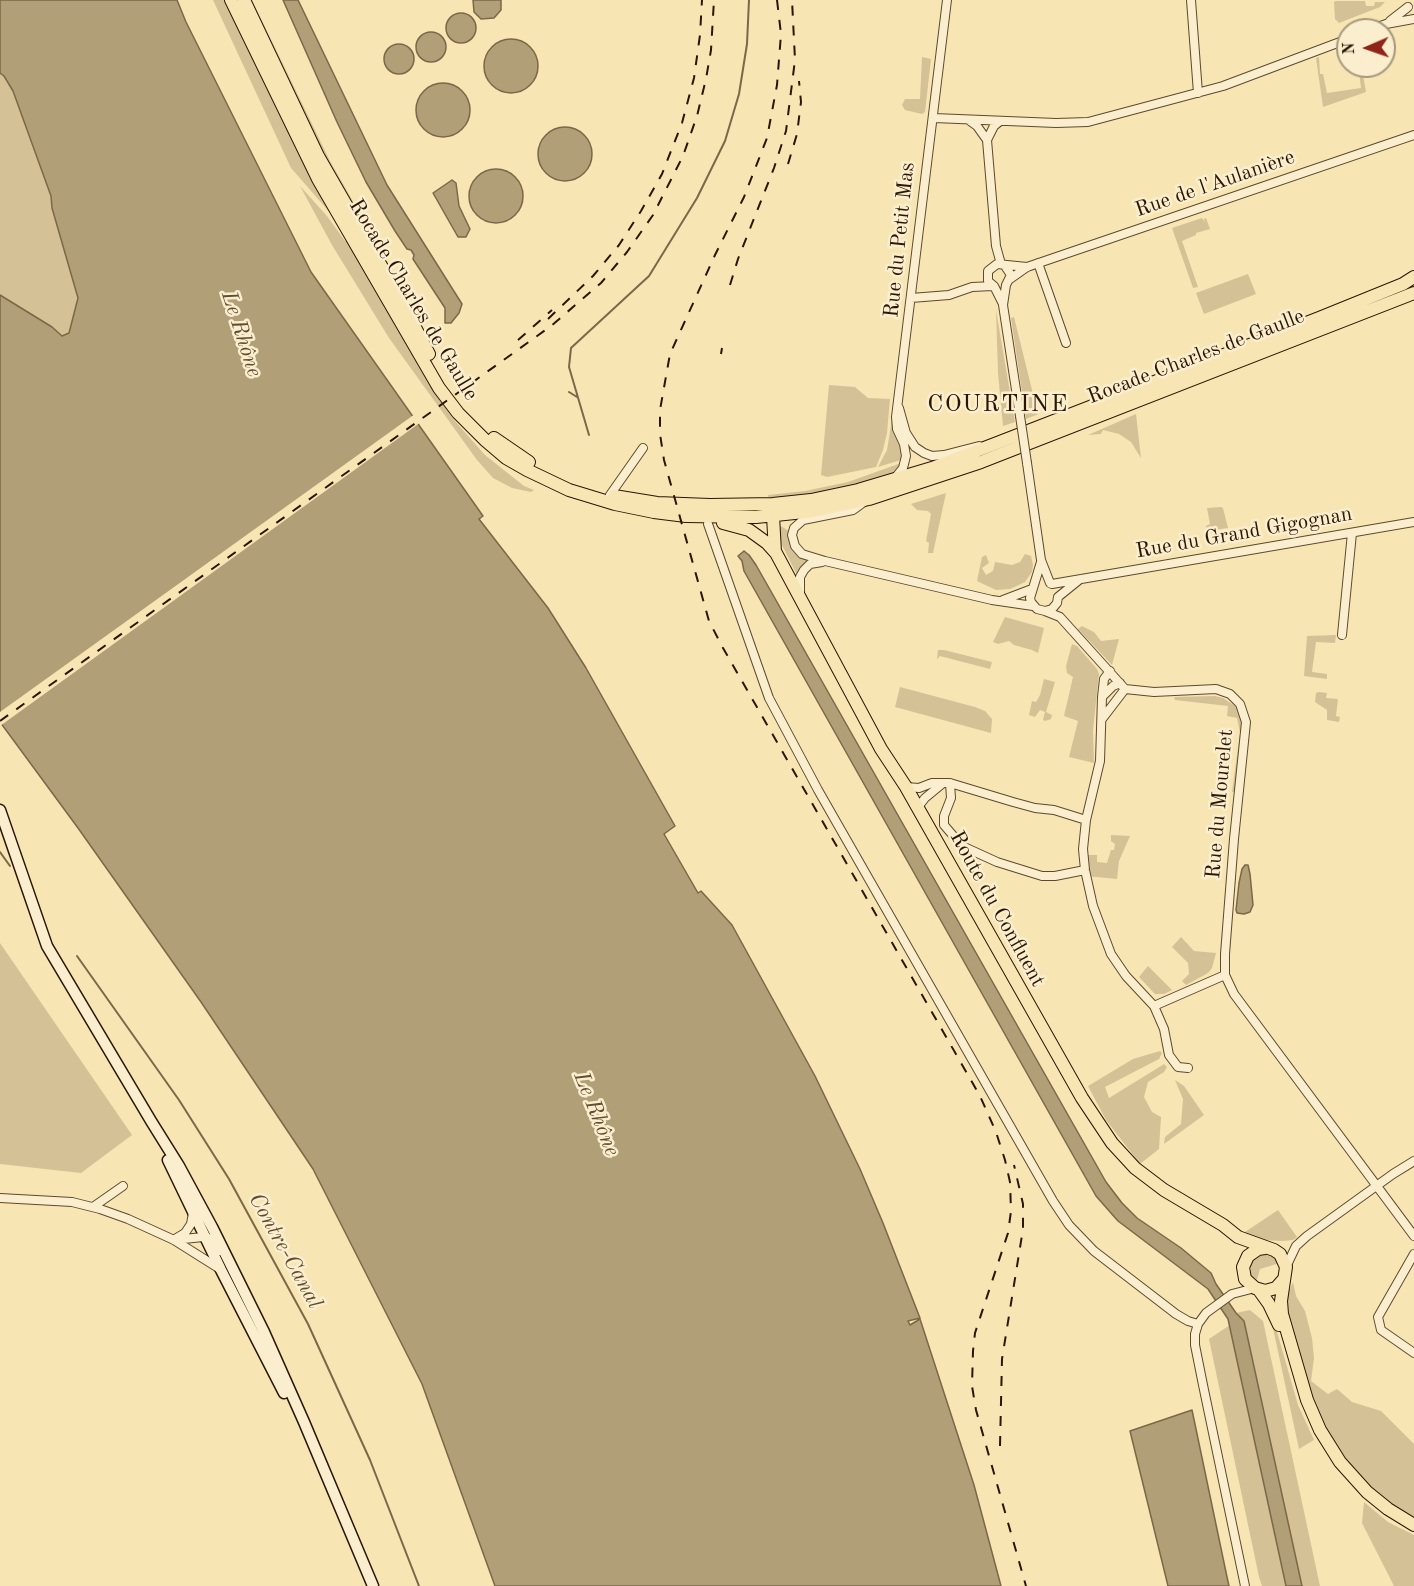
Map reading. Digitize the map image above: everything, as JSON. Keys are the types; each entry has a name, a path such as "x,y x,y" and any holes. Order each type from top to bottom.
{"main road":[{"name":"Rocade Charles de Gaulle","path":"231,0 318,179 439,388 470,427 506,458 541,478 569,490 625,507 705,520 824,509 869,499 981,462 1414,293"},
{"name":"Rocade Charles de Gaulle","path":"244,0 327,173 399,297 442,379 461,405 485,431 520,457 562,479 610,495 657,502 710,505 756,504 792,502 838,495 894,480 997,443 1357,303 1403,284 1414,277"},
{"path":"767,543 764,524 769,515 778,508 813,504 838,495"},
{"path":"756,504 769,515 776,554"},
{"path":"705,520 749,530 767,543 776,554"},
{"name":"Route du Confluent","path":"776,554 881,749 918,807 1102,1130 1135,1168 1164,1190 1223,1225 1238,1238 1270,1249"},
{"path":"0,810 47,946 179,1166 212,1227 247,1298 332,1487 373,1586"},
{"path":"151,1121 221,1270 332,1487"},
{"path":"1238,1238 1245,1279 1257,1289 1276,1318 1306,1400 1320,1430 1340,1462 1372,1496 1414,1525"},
{"path":"1244,1267 1253,1251 1270,1249 1280,1254 1285,1273 1282,1314 1285,1338 1312,1428 1330,1459 1366,1497 1396,1521 1414,1531"},
{"path":"1257,1289 1270,1290 1280,1284 1285,1273"}],"street":[{"name":"Rue du Petit Mas","path":"894,480 903,468 906,456 904,444 897,429 896,417 947,0"},
{"path":"1191,0 1198,93"},
{"path":"1392,18 1408,3 1414,19 1396,22"},
{"path":"934,118 1081,123 1234,82 1336,44"},
{"path":"969,120 977,126 987,140 996,246 1003,265 1010,271 1003,305"},
{"path":"987,140 994,126 999,122"},
{"name":"Rue de l'Aulanière","path":"1008,282 1027,267 1038,263 1414,135"},
{"path":"1038,263 1066,343"},
{"path":"972,287 987,274 992,266 1003,265"},
{"name":"Rue de l'Aulanière","path":"1003,265 1027,267"},
{"path":"987,274 988,281 994,286 1003,305 1041,560 1051,584 1057,590 1060,617"},
{"path":"911,298 949,295 972,287 994,286 1008,282"},
{"path":"898,406 906,433 915,447 932,456 997,443"},
{"path":"610,495 643,447"},
{"path":"869,499 854,510 809,518 797,524 792,535 795,546 802,554 825,561 1000,601 1033,606 1060,617 1122,686"},
{"path":"705,520 769,698 818,790 1053,1201 1069,1224 1094,1251 1176,1314 1198,1324"},
{"name":"Rue du Grand Gigognan","path":"1051,584 1414,522"},
{"path":"1342,635 1352,533"},
{"path":"1033,606 1030,598 1041,560"},
{"path":"801,599 800,577 804,570 810,564 825,561"},
{"path":"1045,611 1052,609 1057,600 1080,579"},
{"path":"1000,601 1042,582 1051,584"},
{"path":"1110,672 1104,679 1100,761 1086,820 1083,849 1085,870 1094,906 1111,954 1126,976 1154,1006 1164,1029 1169,1055 1178,1067 1188,1068"},
{"path":"1102,697 1113,686 1122,686"},
{"path":"1102,719 1122,686"},
{"name":"Rue du Mourelet","path":"1122,686 1154,692 1216,689 1230,694 1244,712 1246,722 1234,839 1225,975"},
{"path":"906,787 919,788 932,783 947,783 1086,820"},
{"path":"918,807 925,798 947,783"},
{"path":"947,783 951,798 944,816 944,825 963,846 996,862 1042,876 1085,870"},
{"path":"1154,1006 1225,975 1239,1002 1414,1236"},
{"path":"1270,1249 1296,1246 1414,1161"},
{"path":"93,1207 123,1186"},
{"path":"0,1198 72,1202 93,1207 128,1219 174,1240 221,1270"},
{"path":"174,1240 185,1233 191,1224 193,1213"},
{"path":"195,1253 203,1248 212,1227"},
{"path":"174,1240 208,1240"},
{"path":"208,1240 247,1298"},
{"path":"1285,1273 1296,1246"},
{"path":"1414,1254 1378,1317 1381,1330 1414,1353"},
{"path":"1230,1295 1244,1267"},
{"path":"1245,1586 1195,1345 1198,1324 1206,1313 1230,1295 1257,1289"}],"shaded area":[{"path":"213,0 224,0 280,116 332,215 291,168"},
{"path":"249,0 252,0 330,161 418,316 415,318 324,157"},
{"path":"1365,1 1366,6 1374,6 1375,2 1385,2 1380,7 1352,18 1336,18 1336,20 1334,2"},
{"path":"922,57 931,59 925,112 922,114 905,110 902,105 905,99 920,99"},
{"path":"1319,57 1320,74 1323,74 1327,93 1361,88 1360,78 1364,78 1366,92 1323,107 1316,58"},
{"path":"0,73 13,91 51,196 52,208 78,298 69,333 62,336 52,327 0,295"},
{"path":"300,186 327,216 345,241 348,241 430,386 454,420 485,455 524,486 534,490 531,492 512,488 493,478 477,460 389,338 332,245"},
{"path":"1202,218 1205,222 1206,218 1210,229 1196,233 1182,241 1198,287 1193,288 1172,228"},
{"path":"1248,274 1256,294 1204,314 1196,293"},
{"path":"996,310 1015,422 1003,426 998,373"},
{"path":"1014,317 1038,414 1026,419 1011,318"},
{"path":"829,385 855,387 868,398 890,399 887,433 876,467 827,477 821,475"},
{"path":"1136,414 1141,458 1131,442 1119,434 1103,430 1101,434 1088,435"},
{"path":"892,419 893,430 903,451 903,458 878,467 887,450"},
{"path":"901,463 902,465 889,476 821,493 769,499 768,495 805,491 848,482"},
{"path":"946,493 933,553 928,553 929,543 926,541 931,514 928,511 917,510 911,504"},
{"path":"1221,507 1228,528 1207,531 1206,526 1210,524 1207,508"},
{"path":"779,525 789,531 790,546 794,552 800,557 812,559 799,573 796,573 779,539"},
{"path":"1025,554 1031,556 1033,565 1032,572 1025,582 1010,589 996,590 977,581 982,557 986,555 989,563 982,568 986,575 993,571 995,562 1012,565 1020,562"},
{"path":"1005,617 1044,628 1038,653 1009,641 998,644 993,642"},
{"path":"1082,626 1094,632 1101,641 1119,639 1112,665 1078,629"},
{"path":"1336,635 1335,643 1316,642 1312,672 1327,674 1327,679 1304,676 1307,636"},
{"path":"1072,644 1077,646 1099,674 1093,730 1094,763 1069,757 1078,721 1064,716 1073,677 1067,673 1066,666"},
{"path":"938,650 992,662 990,669 940,656 937,659"},
{"path":"1044,679 1055,682 1046,712 1052,715 1051,719 1045,721 1043,720 1045,712 1040,710 1035,717 1029,715 1032,701 1036,702 1040,695"},
{"path":"900,687 985,711 992,719 991,733 895,707"},
{"path":"1316,693 1327,693 1326,698 1338,699 1336,716 1340,717 1339,722 1327,720 1327,710 1315,702"},
{"path":"1215,696 1235,706 1243,722 1236,792 1232,792 1240,733 1237,718 1227,716 1228,706 1175,700 1174,697"},
{"path":"1111,835 1130,836 1119,861 1117,879 1086,876 1088,855 1097,855 1097,862 1107,863 1115,844 1111,841"},
{"path":"1181,937 1194,951 1216,953 1212,968 1208,973 1186,985 1182,981 1189,974 1188,963 1172,947"},
{"path":"0,943 132,1135 81,1173 0,1164"},
{"path":"1148,966 1172,990 1164,994 1155,994 1139,977"},
{"path":"1160,1051 1162,1053 1159,1059 1105,1087 1109,1098 1164,1064 1167,1067 1164,1072 1148,1082 1144,1097 1152,1112 1161,1117 1159,1149 1140,1164 1106,1120 1088,1086 1133,1059"},
{"path":"1175,1080 1184,1086 1204,1115 1164,1144 1165,1137 1181,1124 1183,1099"},
{"path":"1278,1210 1297,1237 1293,1240 1261,1240 1245,1232"},
{"path":"1261,1254 1272,1255 1280,1263 1260,1269 1257,1280 1251,1276 1251,1261"},
{"path":"1293,1282 1296,1296 1305,1311 1312,1338 1314,1358 1311,1381 1328,1394 1337,1389 1352,1402 1381,1411 1414,1444 1414,1519 1386,1502 1358,1476 1336,1450 1315,1410 1287,1324 1287,1297"},
{"path":"1250,1310 1263,1321 1320,1586 1302,1586 1244,1321 1236,1313"},
{"path":"1273,1318 1298,1405 1314,1440 1299,1449 1271,1319"},
{"path":"1230,1325 1286,1586 1262,1586 1259,1577 1209,1339"},
{"path":"1364,1502 1388,1522 1414,1535 1414,1586 1394,1586 1362,1523"}],"water":[{"name":"Le Rhône","path":"0,0 177,0 311,272 483,516 479,519 548,608 586,668 675,826 664,834 698,893 701,891 732,925 815,1076 860,1169 920,1318 908,1321 910,1325 920,1319 974,1485 1001,1586 495,1586 422,1384 313,1169 201,1002 0,722 0,295 52,327 62,336 69,333 78,298 52,208 51,196 13,91 0,73"},
{"path":"283,0 298,0 387,185 462,304 459,313 451,323 445,323 445,308 413,259 414,255 411,250 407,249 395,231 366,182"},
{"path":"473,0 501,0 501,10 494,18 481,19 474,12"},
{"path":"461,13 472,17 476,28 472,39 461,43 450,39 446,28 450,17"},
{"path":"431,32 442,36 446,47 442,58 431,62 420,58 416,47 420,36"},
{"path":"511,39 521,41 530,47 536,56 538,66 536,76 530,85 521,91 511,93 501,91 492,85 486,76 484,66 486,56 492,47 501,41"},
{"path":"399,44 410,48 414,59 410,70 399,74 388,70 384,59 388,48"},
{"path":"443,83 453,85 462,91 468,100 470,110 468,120 462,129 453,135 443,137 433,135 424,129 418,120 416,110 418,100 424,91 433,85"},
{"path":"565,127 584,135 592,154 584,173 565,181 546,173 538,154 546,135"},
{"path":"496,169 506,171 515,177 521,186 523,196 521,206 515,215 506,221 496,223 486,221 477,215 471,206 469,196 471,186 477,177 486,171"},
{"path":"452,180 456,183 459,206 470,229 466,237 458,237 433,193"},
{"path":"744,551 756,565 1106,1182 1137,1218 1181,1248 1211,1273 1216,1284 1244,1321 1302,1586 1286,1586 1228,1319 1208,1289 1118,1221 1096,1196 744,571 742,561 738,556"},
{"path":"1245,865 1248,865 1250,874 1253,905 1250,912 1244,914 1237,913 1236,910 1239,883"},
{"path":"1192,1410 1229,1586 1168,1586 1130,1431"}],"pier":[{"path":"415,414 421,422 0,726 0,712"}],"waterway":[{"path":"589,435 569,367 571,348 649,276 697,198 725,141 739,94 747,44 749,0"},
{"path":"569,392 577,397"},
{"name":"Contre-Canal","path":"0,852 10,866"},
{"name":"Contre-Canal","path":"77,956 179,1100 229,1179 308,1324 370,1460 419,1586"}],"railway":[{"path":"548,319 593,276 619,245 662,174 682,123 694,78 702,0"},
{"path":"0,721 551,326 601,283 627,252 653,215 683,156 697,116 706,79 711,50 714,0"},
{"path":"777,0 781,34 777,85 767,138 744,197 670,354 660,410 660,434 664,460 709,621 980,1096 996,1132 1010,1182 1011,1211 1008,1233 975,1333 972,1386 976,1410 1026,1586"},
{"path":"730,285 786,131 795,60 792,0"},
{"path":"788,164 797,134 801,102 799,81"},
{"path":"518,340 552,310"},
{"path":"721,354 722,348"},
{"path":"1000,1446 1002,1359 1023,1229 1023,1204 1014,1165"}],"district":[{"name":"COURTINE","path":"998,405"}]}
